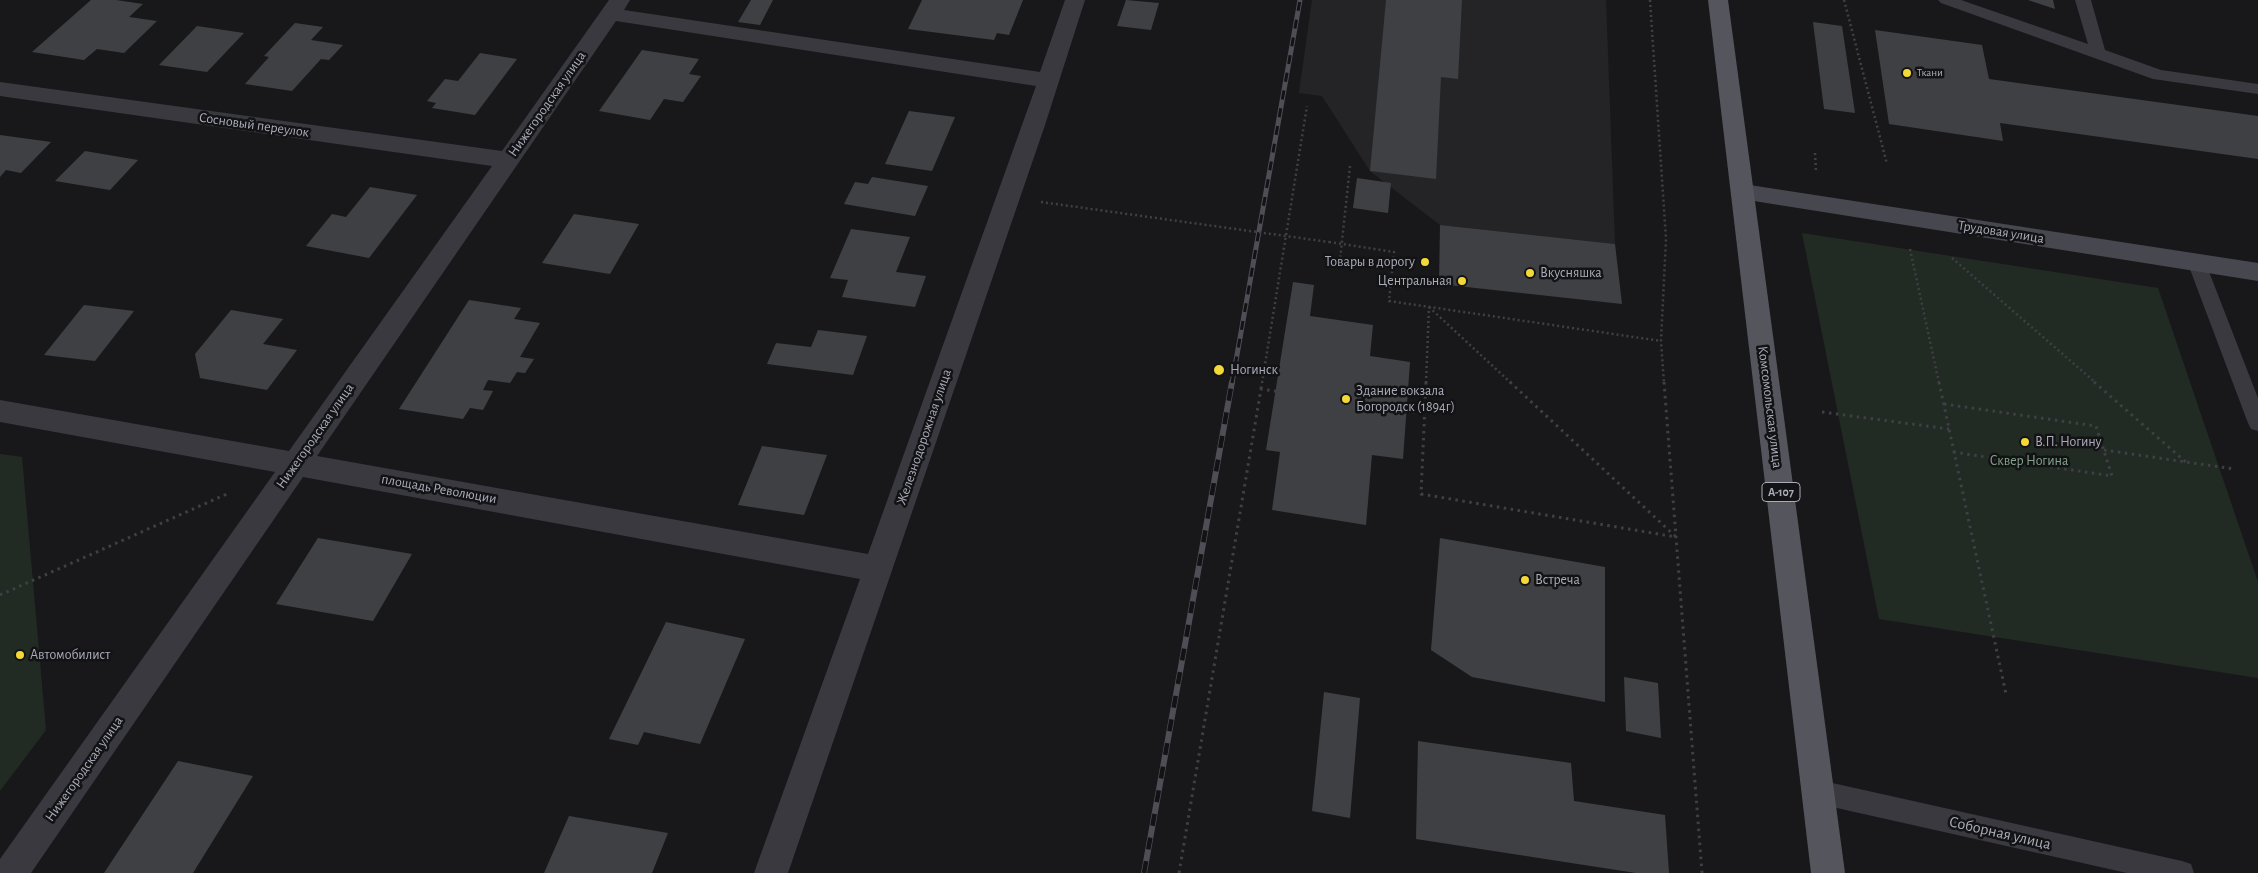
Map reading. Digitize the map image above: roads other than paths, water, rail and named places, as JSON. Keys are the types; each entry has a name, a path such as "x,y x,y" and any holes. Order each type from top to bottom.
{"main road":[{"name":"Комсомольская улица","path":"1718,0 1828,873"}],"street":[{"name":"Железнодорожная улица","path":"771,873 1049,81 1075,0"},
{"path":"615,7 1049,81"},
{"name":"Нижегородская улица","path":"11,873 615,7"},
{"name":"Сосновый переулок","path":"0,89 507,160"},
{"name":"Трудовая улица","path":"1743,192 2258,272"},
{"name":"площадь Революции","path":"0,411 877,569"}],"lane":[{"path":"1946,0 2159,76 2258,89"},
{"path":"2083,0 2098,53"},
{"path":"2197,264 2258,423"},
{"name":"Соборная улица","path":"1818,792 2182,873"}],"railway":[{"path":"1232,383 1300,0"},
{"path":"1144,873 1232,382"}],"place":[{"name":"Ткани","path":"1907,73"},
{"name":"Товары в дорогу","path":"1425,262"},
{"name":"Вкусняшка","path":"1530,273"},
{"name":"Центральная","path":"1462,281"},
{"name":"Ногинск","path":"1219,370"},
{"name":"Здание вокзала Богородск (1894г)","path":"1346,399"},
{"name":"В.П. Ногину","path":"2025,442"},
{"name":"Встреча","path":"1525,580"},
{"name":"Автомобилист","path":"20,655"}],"park label":[{"name":"Сквер Ногина","path":"2029,461"}]}
